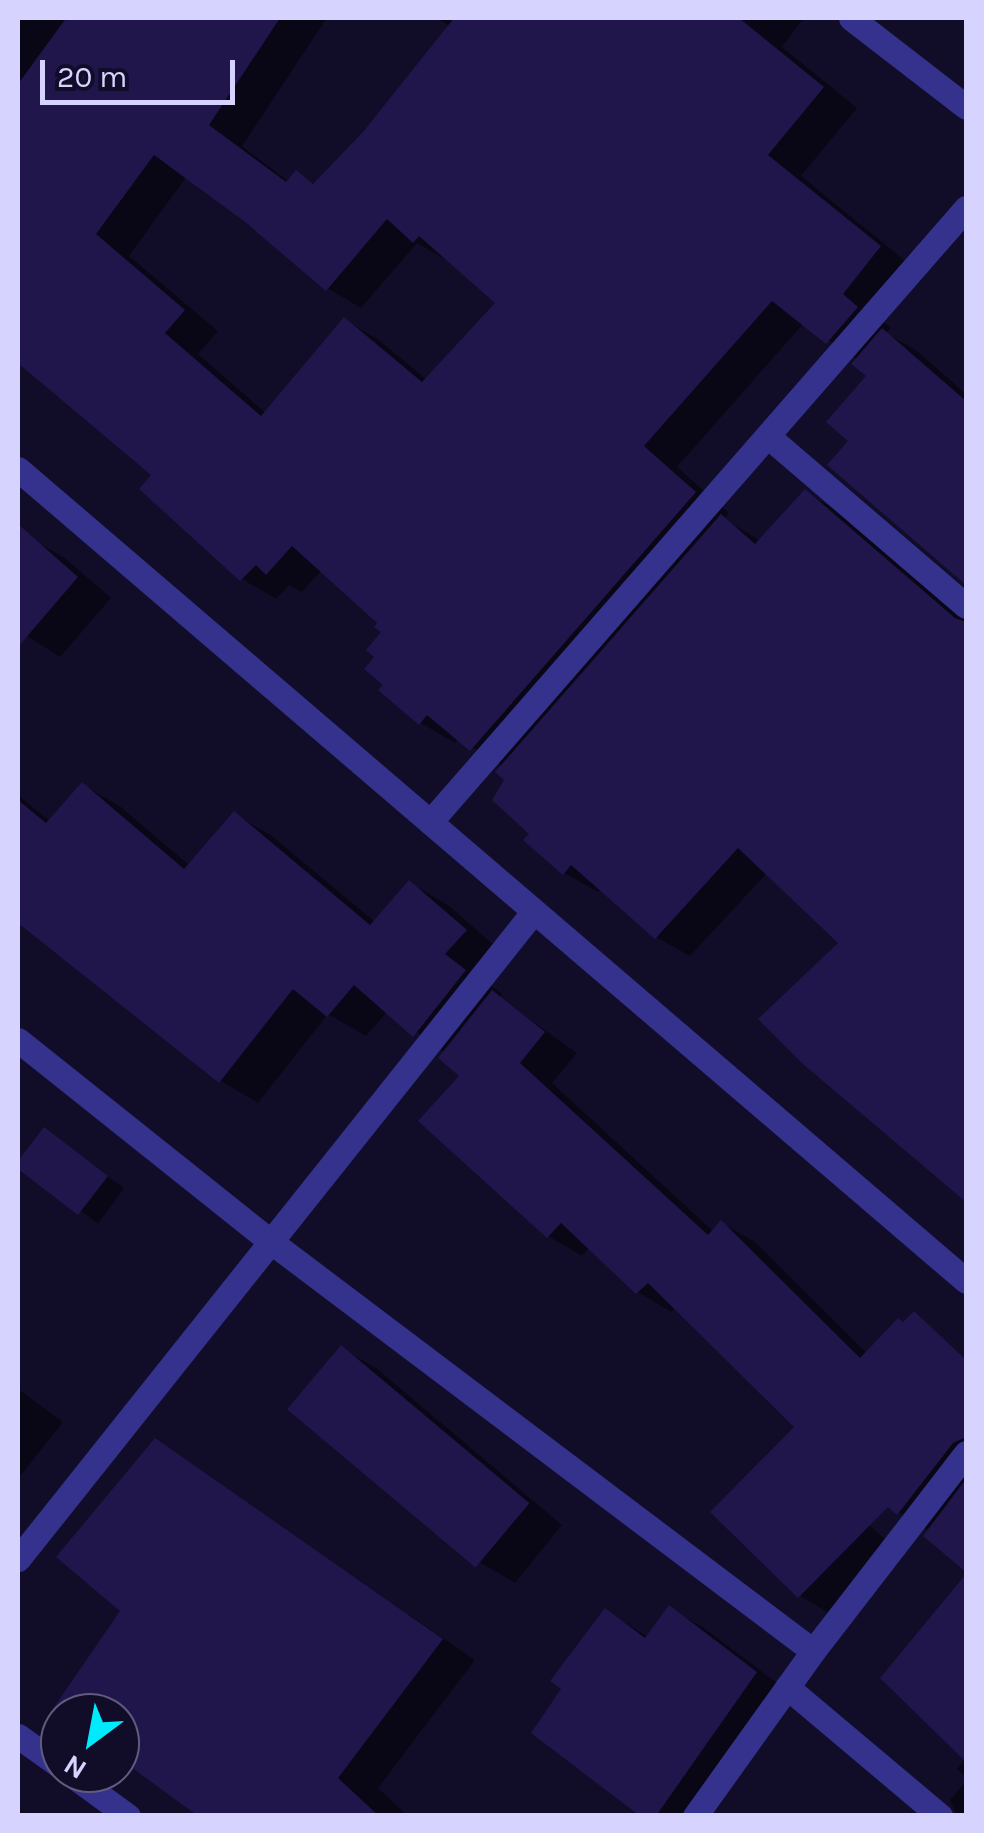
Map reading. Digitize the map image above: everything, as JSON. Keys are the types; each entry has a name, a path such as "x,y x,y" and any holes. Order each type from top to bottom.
{"street":[{"path":"852,18 966,107"},
{"path":"430,822 770,438 966,208"},
{"path":"770,438 966,606"},
{"path":"18,470 966,1281"},
{"path":"18,1559 534,912"},
{"path":"18,1040 270,1241 813,1651"},
{"path":"694,1816 813,1651 966,1453"},
{"path":"788,1687 940,1816"},
{"path":"18,1736 40,1752"},
{"path":"96,1793 128,1816"}],"building":[{"path":"280,18 209,125 286,182 296,170 313,184 363,132 454,18 739,18 824,87 768,155 881,246 843,294 858,307 826,344 772,301 644,446 696,492 470,751 427,715 419,725 378,690 383,685 364,669 374,657 366,650 381,632 374,627 377,623 292,546 266,575 256,565 240,581 139,489 151,475 18,363 18,84 64,21","holes":["154,155 245,222 326,291 387,219 413,243 419,236 495,303 422,382 344,317 261,416 165,333 185,310 96,234"]},
{"path":"882,328 966,401 966,585 827,465 848,441 826,422 866,376 851,364"},
{"path":"805,489 955,618 966,622 966,1202 803,1064 758,1019 838,943 738,848 655,939 571,865 563,875 523,840 529,834 492,800 504,780 495,772 721,514 755,544"},
{"path":"18,524 78,577 18,647"},
{"path":"82,782 184,869 234,811 370,925 409,880 467,930 445,954 466,970 413,1037 354,985 327,1017 293,989 219,1083 18,923 18,800 46,823"},
{"path":"492,990 545,1032 520,1063 708,1235 721,1220 860,1358 898,1318 903,1322 914,1311 966,1360 966,1437 953,1443 897,1515 888,1507 798,1598 710,1512 794,1427 648,1283 636,1294 561,1223 547,1238 418,1121 459,1076 438,1058"},
{"path":"44,1127 108,1176 78,1215 18,1169 18,1161"},
{"path":"341,1345 529,1503 475,1567 287,1409"},
{"path":"155,1438 443,1639 338,1778 379,1816 198,1816 140,1774 140,1693 64,1693 120,1611 56,1557"},
{"path":"966,1479 966,1572 923,1536"},
{"path":"966,1574 966,1762 880,1678"},
{"path":"669,1605 757,1672 656,1816 640,1816 531,1733 561,1689 550,1681 605,1608 645,1638"}]}
